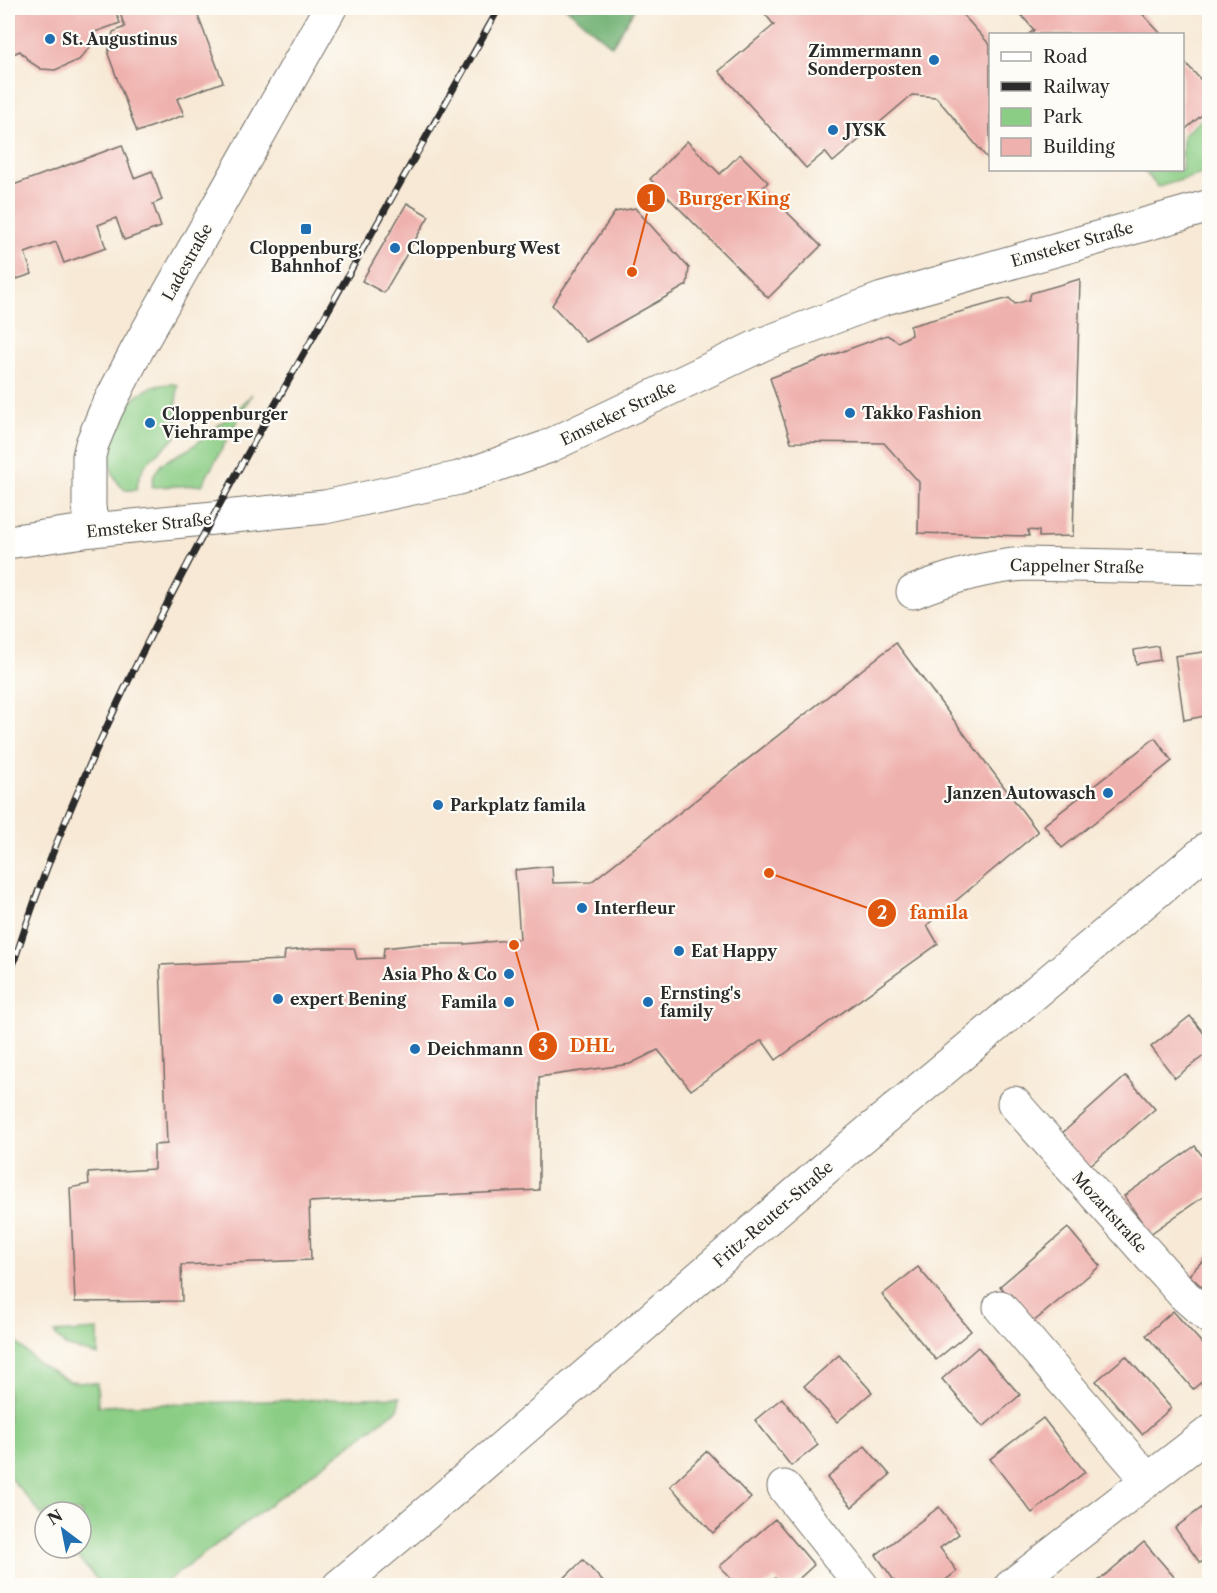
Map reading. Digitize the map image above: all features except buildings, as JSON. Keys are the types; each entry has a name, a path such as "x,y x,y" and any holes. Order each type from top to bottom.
{"street":[{"name":"Ladestraße","path":"92,530 89,506 89,456 106,410 330,8"},
{"name":"Emsteker Straße","path":"8,542 92,530 325,507 459,478 547,447 764,344 882,299 1209,206"},
{"name":"Cappelner Straße","path":"913,591 975,570 999,566 1025,564 1209,568"},
{"name":"Fritz-Reuter-Straße","path":"339,1586 849,1148 1209,848"},
{"name":"Mozartstraße","path":"1014,1102 1184,1295 1209,1318"},
{"path":"1000,1307 1147,1479"},
{"path":"1011,1586 1209,1432"},
{"path":"784,1487 862,1586"}],"green space":[{"path":"566,8 635,8 612,46"},
{"path":"1204,117 1209,123 1209,172 1158,187 1144,171 1184,171 1184,134"},
{"path":"159,385 178,385 176,437 146,464 136,490 125,490 116,480 111,467 112,437 118,423 125,409 146,390"},
{"path":"252,394 202,485 152,487 154,474 162,463 201,440"},
{"path":"98,1330 98,1355 65,1346 54,1333"},
{"path":"18,1344 38,1363 69,1381 97,1383 98,1406 400,1397 398,1409 162,1585 102,1585 80,1560 93,1560 93,1500 33,1500 33,1505 8,1475 8,1350"}],"railway":[{"path":"8,981 58,839 152,633 259,433 499,8"}],"place":[{"name":"St. Augustinus","path":"50,39"},
{"name":"Zimmermann Sonderposten","path":"934,60"},
{"name":"JYSK","path":"833,130"},
{"name":"Cloppenburg, Bahnhof","path":"306,229"},
{"name":"Cloppenburg West","path":"395,248"},
{"name":"Burger King","path":"632,272"},
{"name":"Takko Fashion","path":"850,413"},
{"name":"Cloppenburger Viehrampe","path":"150,423"},
{"name":"Janzen Autowasch","path":"1108,793"},
{"name":"Parkplatz famila","path":"438,805"},
{"name":"famila","path":"769,873"},
{"name":"Interfleur","path":"582,908"},
{"name":"DHL","path":"514,945"},
{"name":"Eat Happy","path":"679,951"},
{"name":"Asia Pho & Co","path":"509,974"},
{"name":"expert Bening","path":"278,999"},
{"name":"Famila","path":"509,1002"},
{"name":"Ernsting's family","path":"648,1002"},
{"name":"Deichmann","path":"415,1049"}]}
